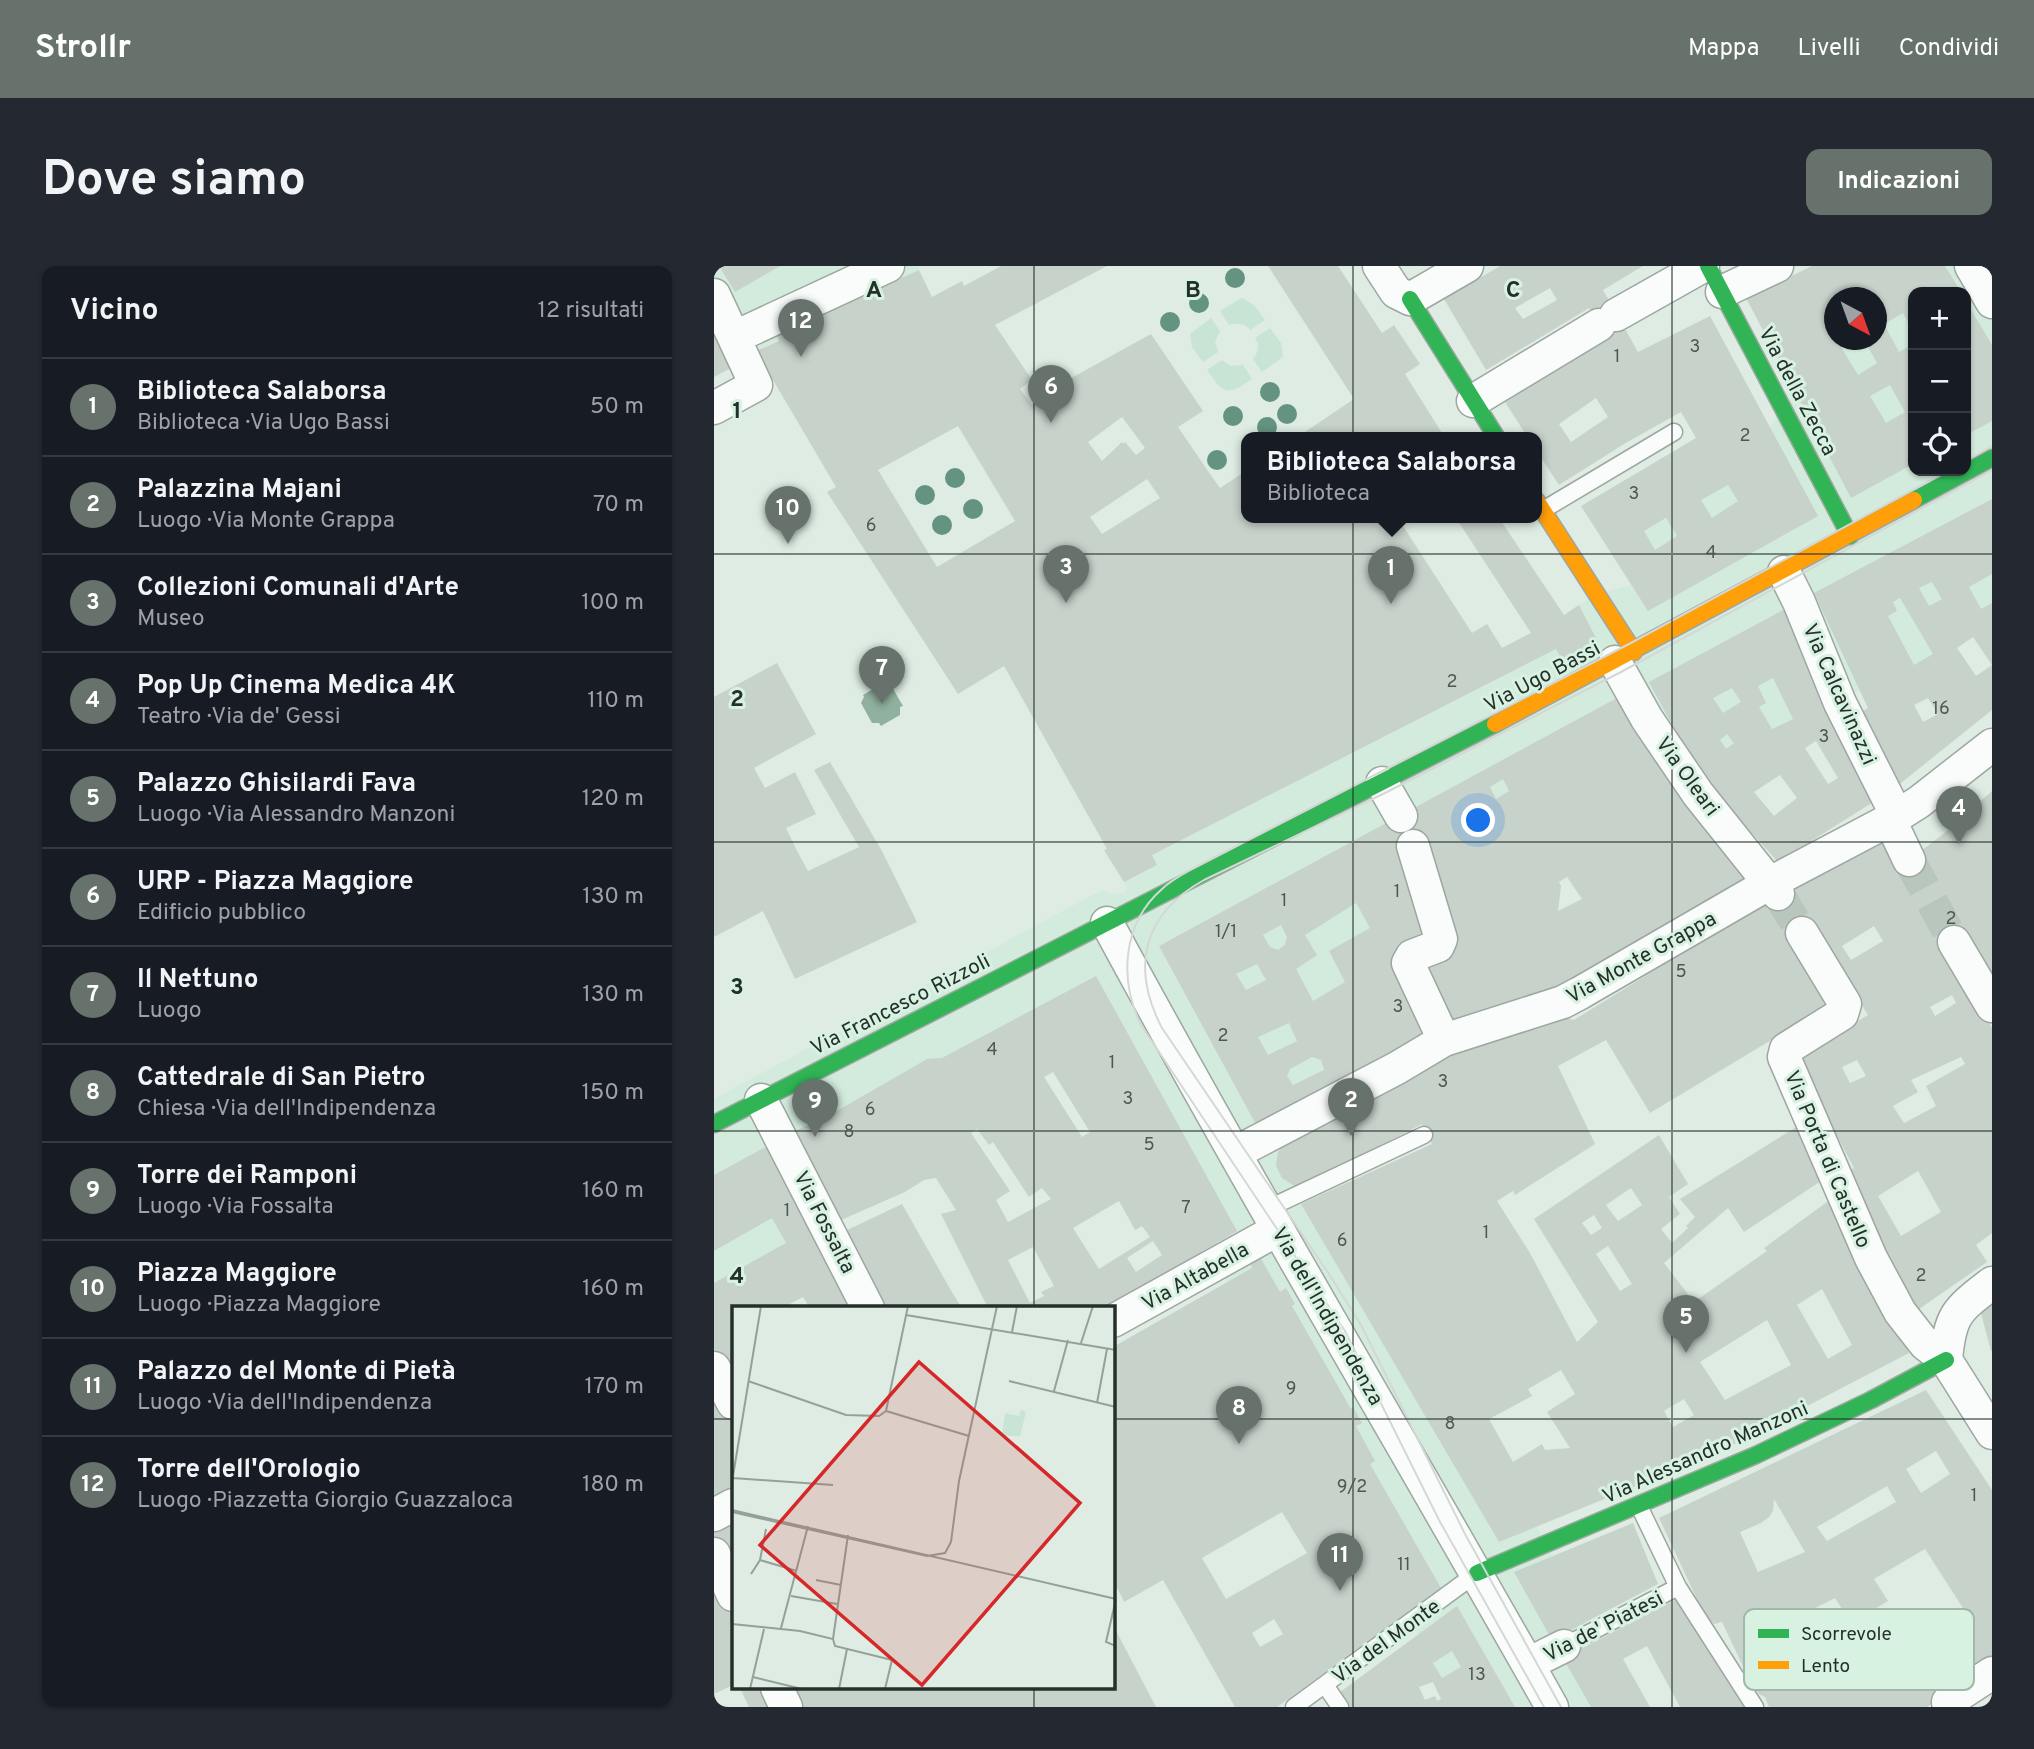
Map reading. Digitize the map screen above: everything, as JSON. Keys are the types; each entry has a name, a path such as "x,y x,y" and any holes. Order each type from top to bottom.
{"street":[{"path":"740,347 888,266"},
{"path":"1379,266 1395,292 1410,299 1493,432"},
{"path":"1410,299 1467,266"},
{"path":"1473,401 1608,319 1711,275 1777,266"},
{"path":"1971,266 1992,302"},
{"name":"Via della Zecca","path":"1711,275 1850,536"},
{"path":"714,295 756,385 714,408"},
{"name":"Via Ugo Bassi","path":"1107,923 1624,657 1992,458"},
{"path":"1542,509 1624,657"},
{"name":"Via Calcavinazzi","path":"1784,572 1799,601 1840,703 1894,818 1909,860"},
{"name":"Via Oleari","path":"1624,657 1647,719 1698,794 1774,889"},
{"name":"Via Monte Grappa","path":"1235,1153 1397,1068 1444,1040 1563,1002 1774,889 1919,802 1992,745"},
{"path":"1382,782 1401,816"},
{"path":"1413,846 1441,939 1437,946 1412,956 1408,962 1444,1040"},
{"name":"Via Francesco Rizzoli","path":"714,1124 1107,923"},
{"name":"Via dell'Indipendenza","path":"1107,923 1272,1220 1552,1707"},
{"name":"Via Porta di Castello","path":"1802,933 1844,1004 1842,1014 1786,1049 1784,1057 1860,1233 1899,1312 1925,1344 1946,1360"},
{"path":"1954,942 1992,1006"},
{"name":"Via Fossalta","path":"761,1100 867,1306"},
{"name":"Via Altabella","path":"1115,1320 1272,1220"},
{"path":"1992,1283 1959,1308 1948,1330 1946,1360 1992,1433"},
{"name":"Via Alessandro Manzoni","path":"1477,1573 1518,1552 1639,1506 1790,1438 1946,1360"},
{"path":"714,1368 732,1401"},
{"path":"714,1515 732,1506"},
{"path":"714,1554 732,1593"},
{"name":"Via de' Piatesi","path":"1528,1664 1564,1646"},
{"path":"1974,1685 1992,1673"},
{"path":"778,1690 786,1707"},
{"path":"1946,1704 1967,1690"}],"lane":[{"path":"1542,504 1674,432"},
{"path":"1272,1220 1424,1135"},
{"name":"Via de' Piatesi","path":"1639,1506 1678,1587 1744,1690"},
{"name":"Via del Monte","path":"1294,1707 1477,1573"},
{"name":"Via de' Piatesi","path":"1564,1646 1678,1587"},
{"path":"1325,1685 1340,1707"},
{"name":"Via de' Piatesi","path":"1744,1690 1755,1707"}],"shaded area":[{"path":"714,266 917,266 919,270 756,351 714,377"},
{"path":"1895,266 1992,266 1992,625 1921,666 1755,737 1358,951 1332,1073 1302,1093 1356,1201 1417,1298 1631,1707 1458,1707 1093,1036 799,1202 796,1245 717,1287 732,1317 732,1550 714,1559 714,1099 1102,890 1111,894 1125,893 1127,888 1124,882 1152,855 1556,649 1597,641 1579,605 1596,594 1631,585 1644,531 1730,484 1824,349 1887,350 1887,287 1883,287"},
{"path":"1242,298 1254,305 1265,320 1250,330 1241,324 1229,325 1220,311"},
{"path":"1211,318 1220,331 1215,342 1218,352 1203,362 1192,347 1190,334"},
{"path":"1270,328 1281,343 1283,357 1262,372 1253,359 1258,349 1255,338"},
{"path":"1222,360 1231,366 1243,365 1252,379 1231,390 1222,388 1207,370"},
{"path":"883,683 889,688 892,687 903,706 900,707 900,715 881,726 879,723 872,723 861,703 863,695"}],"building":[{"path":"719,266 780,266 735,292"},
{"path":"1001,266 1107,266 995,325 1032,380 1020,389 1032,405 1055,387 1151,334 1203,411 1178,427 1220,488 1241,474 1241,523 1401,523 1472,633 1487,624 1502,648 1531,633 1459,523 1502,523 1564,615 1579,605 1598,642 1562,660 1556,649 1152,855 1157,865 1124,882 1004,666 958,694 827,492 836,487 756,351 779,341 776,335 919,270 932,297 962,281 964,286","holes":["1122,417 1145,448 1136,455 1122,442 1102,461 1088,442","958,426 1015,521 937,567 878,470","1147,479 1160,498 1102,534 1090,517"]},
{"path":"1268,266 1338,266 1382,333 1394,325 1420,364 1405,374 1441,432 1305,432 1354,399"},
{"path":"1500,266 1643,266 1603,290 1638,352 1710,316 1818,516 1648,611 1581,506 1696,438 1681,412 1559,485 1542,459 1542,432 1524,432 1505,402 1607,337 1589,308 1486,370 1444,299","holes":["1550,288 1557,300 1523,319 1515,308","1596,398 1608,417 1571,442 1559,424","1728,485 1738,501 1712,518 1701,500","1666,518 1677,536 1655,550 1644,531"]},
{"path":"1812,266 1945,266 1958,287 1908,287 1908,322 1903,313 1887,322 1887,287 1824,287 1824,350 1843,350 1858,375 1877,363 1870,350 1887,350 1887,330 1899,352 1908,347 1908,467 1851,498 1746,298","holes":["1890,385 1905,412 1886,423 1870,396"]},
{"path":"1971,309 1992,345 1992,421 1971,432"},
{"path":"714,333 731,368 714,377"},
{"path":"1992,499 1992,574 1969,587 1981,609 1992,603 1992,665 1992,710 1896,787 1858,714 1868,708 1814,593","holes":["1932,582 1942,599 1929,606 1919,588","1900,598 1933,654 1914,665 1888,616 1897,611 1893,602","1973,637 1992,665 1976,676 1957,648","1928,698 1938,714 1923,722 1914,705"]},
{"path":"1787,608 1878,799 1778,862 1722,800 1684,747 1649,682","holes":["1773,678 1793,719 1772,729 1759,707 1766,703 1758,686","1732,688 1741,702 1723,713 1713,698","1727,734 1734,743 1726,749 1720,740","1816,741 1838,778 1828,784 1805,748","1780,775 1797,798 1774,816 1754,792"]},
{"path":"777,663 816,734 754,768 765,788 795,772 816,814 786,828 796,849 808,871 859,847 814,770 830,762 883,853 917,922 795,979 763,911 714,937 714,697"},
{"path":"1617,698 1749,881 1585,978 1451,1024 1426,960 1454,951 1435,888 1432,938 1393,956 1433,1031 1259,1130 1159,946","holes":["1503,779 1509,791 1496,799 1490,787","1567,877 1582,899 1558,911 1561,886 1559,882","1356,903 1370,928 1329,951 1345,982 1313,1001 1296,969 1317,955 1305,935","1281,925 1287,937 1285,945 1278,950 1270,947 1263,935","1257,964 1266,980 1246,990 1236,974","1289,1023 1297,1041 1268,1055 1258,1037","1312,1057 1321,1060 1324,1070 1293,1085 1287,1076 1290,1069"]},
{"path":"1992,791 1992,974 1984,960 1962,973 1992,1028 1992,1233 1976,1245 1987,1262 1909,1316 1842,1174 1854,1168 1828,1119 1802,1055 1868,1015 1811,926 1831,1004 1650,1113 1606,1040 1558,1066 1595,1144 1515,1195 1513,1191 1497,1201 1530,1253 1577,1342 1598,1322 1534,1219 1659,1135 1688,1184 1669,1197 1680,1214 1661,1229 1672,1243 1695,1217 1680,1199 1798,1126 1824,1179 1744,1232 1728,1208 1664,1263 1694,1302 1767,1251 1764,1248 1831,1199 1909,1353 1717,1453 1499,1542 1301,1204 1432,1144 1422,1124 1302,1186 1293,1185 1282,1178 1276,1166 1278,1152 1292,1140 1397,1077 1563,1012 1565,1018 1574,1020 1762,904 1827,869 1888,840 1900,867 1947,831","holes":["1874,926 1883,941 1851,960 1842,946","1952,995 1956,1003 1935,1016 1930,1007","1961,1057 1965,1064 1926,1086 1936,1106 1904,1123 1893,1106 1918,1092 1911,1080","1857,1060 1866,1076 1850,1083 1842,1067","1918,1171 1941,1212 1901,1236 1878,1196","1631,1188 1642,1205 1618,1221 1606,1205","1594,1215 1602,1228 1591,1235 1582,1223","1608,1246 1632,1284 1620,1291 1596,1254","1822,1289 1852,1345 1828,1359 1797,1305","1767,1320 1791,1365 1725,1400 1700,1362","1561,1370 1575,1394 1547,1412 1570,1448 1545,1450 1542,1444 1513,1462 1489,1419 1532,1396 1528,1389","1684,1399 1694,1415 1673,1427 1664,1411"]},
{"path":"1096,976 1237,1231 1110,1306 987,1306 941,1214 956,1210 936,1178 924,1180 905,1192 841,1220 794,1131 823,1119 927,1059 942,1058","holes":["1053,1072 1090,1132 1082,1137 1044,1077","977,1129 989,1145 993,1142 1029,1197 1042,1188 1051,1199 1008,1222 996,1200 1010,1191 971,1133","1119,1201 1135,1230 1142,1226 1150,1237 1099,1269 1073,1228","1153,1241 1162,1255 1136,1272 1127,1258","1033,1247 1054,1286 1041,1292 1044,1296 1030,1303 1008,1260"]},
{"path":"771,1144 855,1306 809,1306 803,1297 786,1306 732,1306 732,1380 714,1348 714,1283 786,1243 772,1218 714,1251 714,1175"},
{"path":"902,1204 961,1306 875,1306 843,1232"},
{"path":"1260,1257 1280,1292 1286,1288 1295,1304 1292,1306 1351,1409 1353,1407 1362,1423 1356,1426 1375,1461 1370,1464 1441,1588 1277,1707 1235,1707 1163,1580 1124,1602 1118,1589 1115,1590 1115,1346 1252,1268 1250,1263","holes":["1282,1512 1307,1553 1226,1599 1202,1558","1274,1619 1283,1634 1260,1647 1252,1633"]},
{"path":"1992,1295 1992,1351 1991,1351 1978,1302"},
{"path":"1926,1390 1992,1490 1992,1663 1974,1675 1974,1609 1964,1609 1925,1549 1874,1579 1888,1601 1875,1609 1842,1609 1835,1598 1813,1609 1744,1609 1744,1668 1722,1622 1714,1624 1704,1614 1659,1518","holes":["1936,1451 1950,1474 1921,1493 1906,1469","1887,1486 1896,1502 1827,1541 1817,1527","1774,1499 1805,1552 1758,1572 1740,1532 1769,1517 1773,1511"]},
{"path":"714,1391 732,1423 732,1487 714,1497"},
{"path":"732,1519 732,1576 714,1540 714,1528"},
{"path":"1633,1523 1658,1584 1552,1640 1514,1572"},
{"path":"714,1570 732,1612 732,1685 714,1694"},
{"path":"1675,1600 1746,1707 1680,1707 1647,1646 1623,1659 1650,1707 1591,1707 1563,1658"},
{"path":"1457,1606 1515,1707 1350,1707 1340,1692","holes":["1452,1651 1461,1667 1442,1678 1433,1663","1433,1682 1441,1699 1437,1701 1435,1696 1425,1700 1419,1687"]},
{"path":"1115,1629 1156,1707 799,1707 790,1690 1115,1690"},
{"path":"741,1690 765,1690 773,1707 749,1707"},
{"path":"1756,1690 1952,1690 1927,1707 1769,1707 1765,1697"}],"tunnel":[{"path":"1909,860 1954,942"},
{"path":"1778,894 1802,933"}],"tram line":[{"path":"1971,458 1992,446"},
{"path":"1561,1707 1465,1534 1361,1325 1162,1028 1146,984 1148,944 1155,926 1167,909 1204,880 1387,792 1621,672 1992,470"},
{"path":"1544,1707 1439,1520 1345,1331 1141,1025 1129,990 1127,971 1132,936 1149,903 1181,875 1629,644 1939,476"}],"traffic: fast":[{"path":"1708,266 1850,536"},
{"path":"1410,299 1493,432"},
{"path":"1914,500 1992,458"},
{"path":"714,1124 1495,724"},
{"path":"1477,1573 1756,1455 1871,1400 1946,1360"}],"traffic: slow":[{"path":"1495,724 1914,500"},
{"path":"1542,509 1634,652"}],"place":[{"name":"Torre dell'Orologio","path":"801,357"},
{"name":"URP - Piazza Maggiore","path":"1051,423"},
{"name":"Piazza Maggiore","path":"788,544"},
{"name":"Collezioni Comunali d'Arte","path":"1066,603"},
{"name":"Biblioteca Salaborsa","path":"1391,604"},
{"name":"Il Nettuno","path":"882,704"},
{"name":"Pop Up Cinema Medica 4K","path":"1959,844"},
{"name":"Palazzina Majani","path":"1351,1136"},
{"name":"Torre dei Ramponi","path":"815,1137"},
{"name":"Palazzo Ghisilardi Fava","path":"1686,1353"},
{"name":"Cattedrale di San Pietro","path":"1239,1444"},
{"name":"Palazzo del Monte di Pietà","path":"1340,1591"}]}
